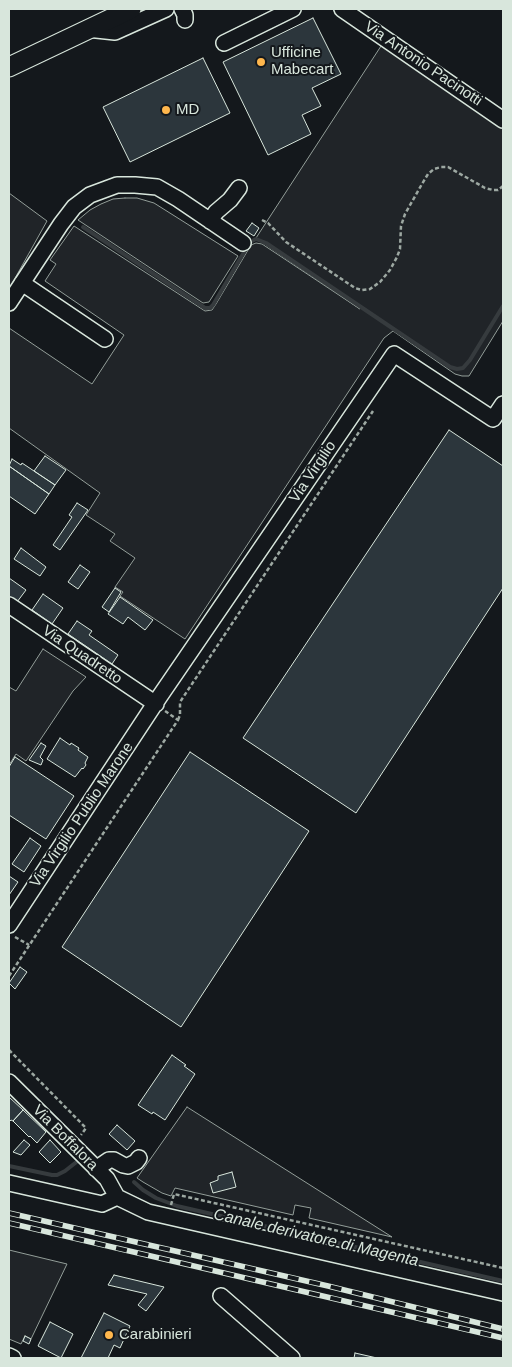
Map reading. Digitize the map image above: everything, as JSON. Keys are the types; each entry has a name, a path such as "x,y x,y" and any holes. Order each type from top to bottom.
{"main road":[{"path":"9,67 131,9"}],"street":[{"path":"87,29 115,32 166,9"},
{"path":"224,43 293,9"},
{"name":"Via Antonio Pacinotti","path":"342,9 503,120"},
{"path":"9,303 74,207 90,195 117,185 157,187 243,243"},
{"path":"210,221 239,188"},
{"path":"22,283 105,340"},
{"name":"Via Virgilio","path":"156,704 394,354 493,419 503,404"},
{"name":"Via Quadretto","path":"9,605 156,704"},
{"name":"Via Virgilio Publio Marone","path":"9,925 156,704"},
{"name":"Via Boffalora","path":"9,1082 107,1179 117,1197"},
{"path":"96,1169 109,1160 114,1160 128,1166 139,1158"},
{"path":"9,1183 102,1204 117,1197 148,1212 503,1293"},
{"path":"221,1296 292,1358"},
{"path":"9,1356 13,1358"}],"path":[{"path":"262,220 286,242 355,288 362,290 370,289 380,282 390,270 397,257 400,248 401,226 405,214 428,174 434,169 448,167 485,188 493,190 498,190 503,186"},
{"path":"9,976 178,720 180,716 180,702 374,411"},
{"path":"156,704 178,720"},
{"path":"9,932 29,945"},
{"path":"9,1050 86,1128 72,1145"},
{"path":"174,1194 503,1268"}],"shaded area":[{"path":"383,43 503,123 503,321 469,376 455,374 393,331 384,338 185,639 120,596 123,592 115,587 135,558 110,541 115,534 86,515 100,493 9,428 9,328 92,384 124,335 45,281 56,264 50,260 74,226 205,311 212,310 251,245 256,243 262,244 360,309 256,238"},
{"path":"9,193 47,221 9,289"},
{"path":"137,198 154,203 238,256 209,302 203,303 78,220 101,204 113,199"},
{"path":"43,649 86,677 73,691 26,761 16,754 9,765 9,687 16,691"},
{"path":"187,1107 392,1237 309,1218 311,1208 295,1205 293,1215 175,1188 171,1196 143,1182 137,1178"},
{"path":"9,1250 67,1264 31,1339 25,1336 21,1344 9,1339"}],"building":[{"path":"313,18 341,74 312,88 321,106 302,115 311,134 268,155 223,62"},
{"name":"MD","path":"203,58 230,113 130,162 103,107"},
{"path":"252,223 259,228 254,236 246,231"},
{"path":"449,430 503,466 503,588 356,813 243,738"},
{"path":"45,456 66,470 55,485 34,471"},
{"path":"12,459 21,465 22,463 55,485 49,494 9,466"},
{"path":"9,466 49,494 35,514 9,496"},
{"path":"77,503 88,510 60,550 53,545 72,517 69,515"},
{"path":"21,548 46,567 40,576 14,559"},
{"path":"80,565 90,572 78,589 68,582"},
{"path":"9,578 26,590 17,602 9,596"},
{"path":"115,588 121,592 109,612 102,607"},
{"path":"43,594 63,608 52,624 32,610"},
{"path":"120,597 153,620 145,630 128,617 123,624 108,614"},
{"path":"77,621 92,631 89,635 118,655 112,664 68,634"},
{"path":"60,738 70,745 71,743 79,748 78,750 88,757 86,765 75,777 47,759"},
{"path":"41,743 46,746 40,757 43,760 41,765 29,760"},
{"path":"190,752 309,831 181,1027 62,947"},
{"path":"15,757 74,796 46,839 9,815 9,767"},
{"path":"30,838 41,846 24,872 12,864"},
{"path":"9,876 18,882 9,895"},
{"path":"20,967 27,972 15,989 9,983"},
{"path":"172,1055 195,1074 165,1120 138,1105"},
{"path":"9,1097 23,1110 13,1121 9,1122"},
{"path":"23,1110 46,1132 37,1143 13,1121"},
{"path":"117,1125 135,1141 127,1150 109,1134"},
{"path":"24,1140 30,1145 21,1155 13,1152"},
{"path":"50,1140 61,1152 50,1163 39,1152"},
{"path":"232,1172 236,1187 213,1193 210,1183 218,1180 218,1176"},
{"path":"114,1275 164,1287 146,1311 138,1305 147,1294 108,1285"},
{"name":"Carabinieri","path":"104,1313 130,1326 120,1348 114,1345 108,1358 81,1358"},
{"path":"50,1322 73,1334 61,1358 38,1346"},
{"path":"25,1336 31,1339 29,1344 23,1341"},
{"path":"355,1353 377,1358 354,1358"}],"waterway":[{"path":"83,227 205,308 210,308 213,305 250,242 256,239 266,243 450,367 457,369 463,368 470,360 503,306"},
{"name":"Canale derivatore di Magenta","path":"9,1166 57,1175 79,1160"},
{"name":"Canale derivatore di Magenta","path":"134,1182 156,1198 177,1206 503,1281"}],"railway":[{"path":"9,1213 328,1286 503,1329"},
{"path":"9,1223 503,1338"}],"place":[{"name":"Ufficine Mabecart","path":"261,62"},
{"name":"MD","path":"166,110"},
{"name":"Carabinieri","path":"109,1335"}]}
